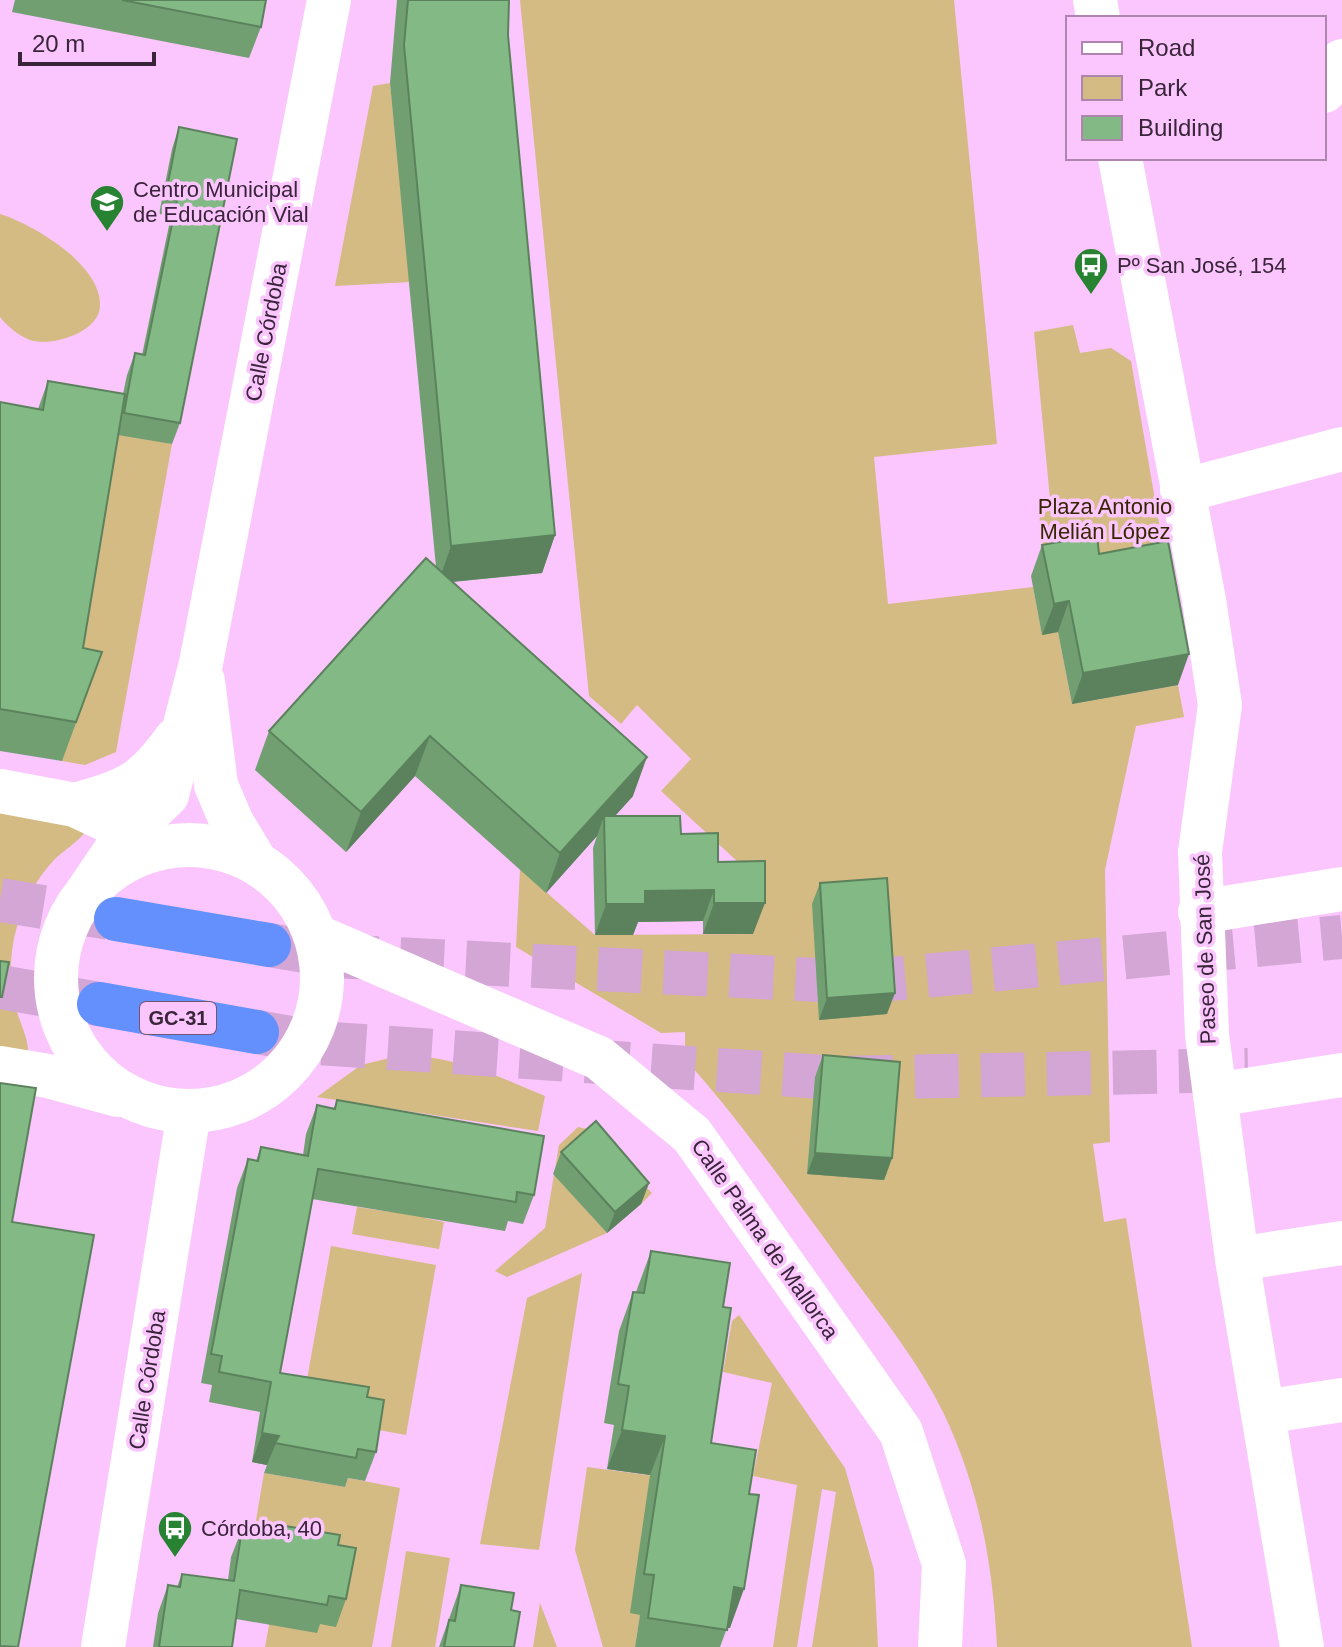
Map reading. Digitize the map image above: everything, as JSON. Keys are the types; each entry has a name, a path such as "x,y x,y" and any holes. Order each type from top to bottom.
{"highway":[{"path":"103,904 269,945"},
{"name":"GC-31","path":"99,1004 257,1032"}],"street":[{"name":"Calle Córdoba","path":"146,839 167,795 180,734 201,663 329,0"},
{"path":"1326,88 1342,61"},
{"name":"Paseo de San José","path":"1120,160 1220,705 1200,852 1207,1035 1237,1259 1302,1647"},
{"path":"1182,491 1342,449"},
{"name":"Calle Córdoba","path":"201,663 216,785 232,823 255,861"},
{"name":"Calle Córdoba","path":"75,805 125,790 151,774 180,734"},
{"path":"0,791 75,805 146,839 211,846 255,861 294,893 318,937 324,987 311,1035 282,1076 239,1103 189,1112 48,1076 0,1068"},
{"path":"126,1097 88,1067 63,1025 55,977 64,929 103,904 124,862 146,839"},
{"path":"1200,912 1342,889"},
{"name":"Calle Palma de Mallorca","path":"318,937 599,1058 692,1135 901,1432 944,1564 940,1647"},
{"path":"1215,1095 1342,1075"},
{"name":"Calle Córdoba","path":"103,1647 189,1112"},
{"path":"1237,1259 1342,1243"},
{"path":"1263,1412 1342,1400"}],"green space":[{"path":"520,0 954,0 997,444 874,457 888,604 1033,587 1042,634 1058,632 1072,704 1178,685 1184,717 1136,726 1105,870 1110,1142 1093,1144 1104,1222 1126,1218 1192,1647 997,1647 988,1556 975,1497 943,1412 905,1348 760,1151 685,1059 685,1032 661,1033 516,947 520,869 595,935 753,934 765,887 661,791 691,759 637,705 621,724 589,696"},
{"path":"390,83 410,282 335,286 373,86"},
{"path":"0,214 30,227 63,248 90,276 98,291 100,306 92,324 72,336 39,342 17,333 0,317"},
{"name":"Plaza Antonio Melián López","path":"1073,325 1080,353 1111,348 1131,361 1167,569 1046,574 1038,506 1050,499 1034,332"},
{"path":"0,403 172,444 116,752 85,765 62,761"},
{"path":"0,801 86,831 42,874 18,922 11,957 12,993 28,1052 0,1052"},
{"path":"402,1055 458,1063 545,1096 538,1131 317,1097 361,1065"},
{"path":"578,1127 587,1129 652,1193 641,1204 561,1182 607,1233 507,1277 495,1271 545,1228 559,1145"},
{"path":"357,1207 391,1212 426,1208 425,1218 444,1222 439,1249 352,1234"},
{"path":"331,1246 436,1265 406,1435 357,1426 302,1407"},
{"path":"582,1273 539,1550 480,1544 527,1298"},
{"path":"739,1315 845,1468 874,1570 878,1647 812,1647 836,1492 822,1489 797,1647 773,1647 797,1485 753,1476 772,1383 723,1372 732,1321"},
{"path":"587,1467 662,1477 635,1647 603,1647 575,1550"},
{"path":"264,1473 345,1487 348,1478 400,1488 372,1647 265,1647 269,1625 251,1550"},
{"path":"406,1551 450,1558 435,1647 391,1647"},
{"path":"540,1603 557,1647 533,1647"}],"building":[{"path":"122,0 266,0 261,27"},
{"path":"408,0 509,0 508,35 555,535 451,546 404,45"},
{"path":"179,127 237,139 180,423 124,413 135,353 145,355 178,195 166,193"},
{"path":"48,381 125,394 83,648 102,652 76,722 0,709 0,402 43,410"},
{"path":"1097,535 1099,554 1168,541 1189,654 1083,673 1069,601 1054,604 1042,545"},
{"path":"426,558 647,757 560,853 430,736 361,812 269,731"},
{"path":"604,816 680,816 681,834 718,833 718,862 765,861 765,903 714,903 714,890 645,891 645,904 606,904"},
{"path":"887,878 895,993 827,998 820,883"},
{"path":"0,961 9,962 2,997 0,997"},
{"path":"823,1055 900,1062 892,1158 815,1153"},
{"path":"0,1083 36,1088 12,1222 94,1235 18,1647 0,1646"},
{"path":"337,1100 544,1136 534,1195 517,1192 516,1202 318,1169 280,1373 369,1387 367,1397 384,1400 376,1452 358,1449 356,1458 275,1443 279,1436 262,1433 271,1382 219,1372 222,1356 211,1354 248,1159 258,1161 261,1147 308,1156 317,1105 335,1109"},
{"path":"596,1121 649,1183 615,1212 561,1152"},
{"path":"651,1251 730,1263 723,1307 731,1308 711,1443 756,1450 749,1494 759,1495 744,1589 734,1587 727,1630 648,1618 654,1575 644,1574 665,1436 622,1430 629,1386 618,1384 633,1292 644,1293"},
{"path":"261,1522 340,1535 338,1545 356,1548 346,1599 329,1596 327,1605 240,1590 232,1647 159,1647 168,1585 180,1587 182,1574 234,1581 242,1529 257,1532"},
{"path":"461,1585 514,1593 511,1610 520,1612 514,1647 444,1647 449,1620 455,1621"}],"tunnel":[{"path":"0,900 116,919"},
{"path":"269,945 334,956 859,982 1342,937"},
{"path":"0,987 99,1004"},
{"path":"257,1032 318,1043 838,1078 1248,1070"}],"place":[{"name":"Centro Municipal de Educación Vial","path":"107,233"},
{"name":"Pº San José, 154","path":"1091,296"},
{"name":"Córdoba, 40","path":"175,1559"}]}
